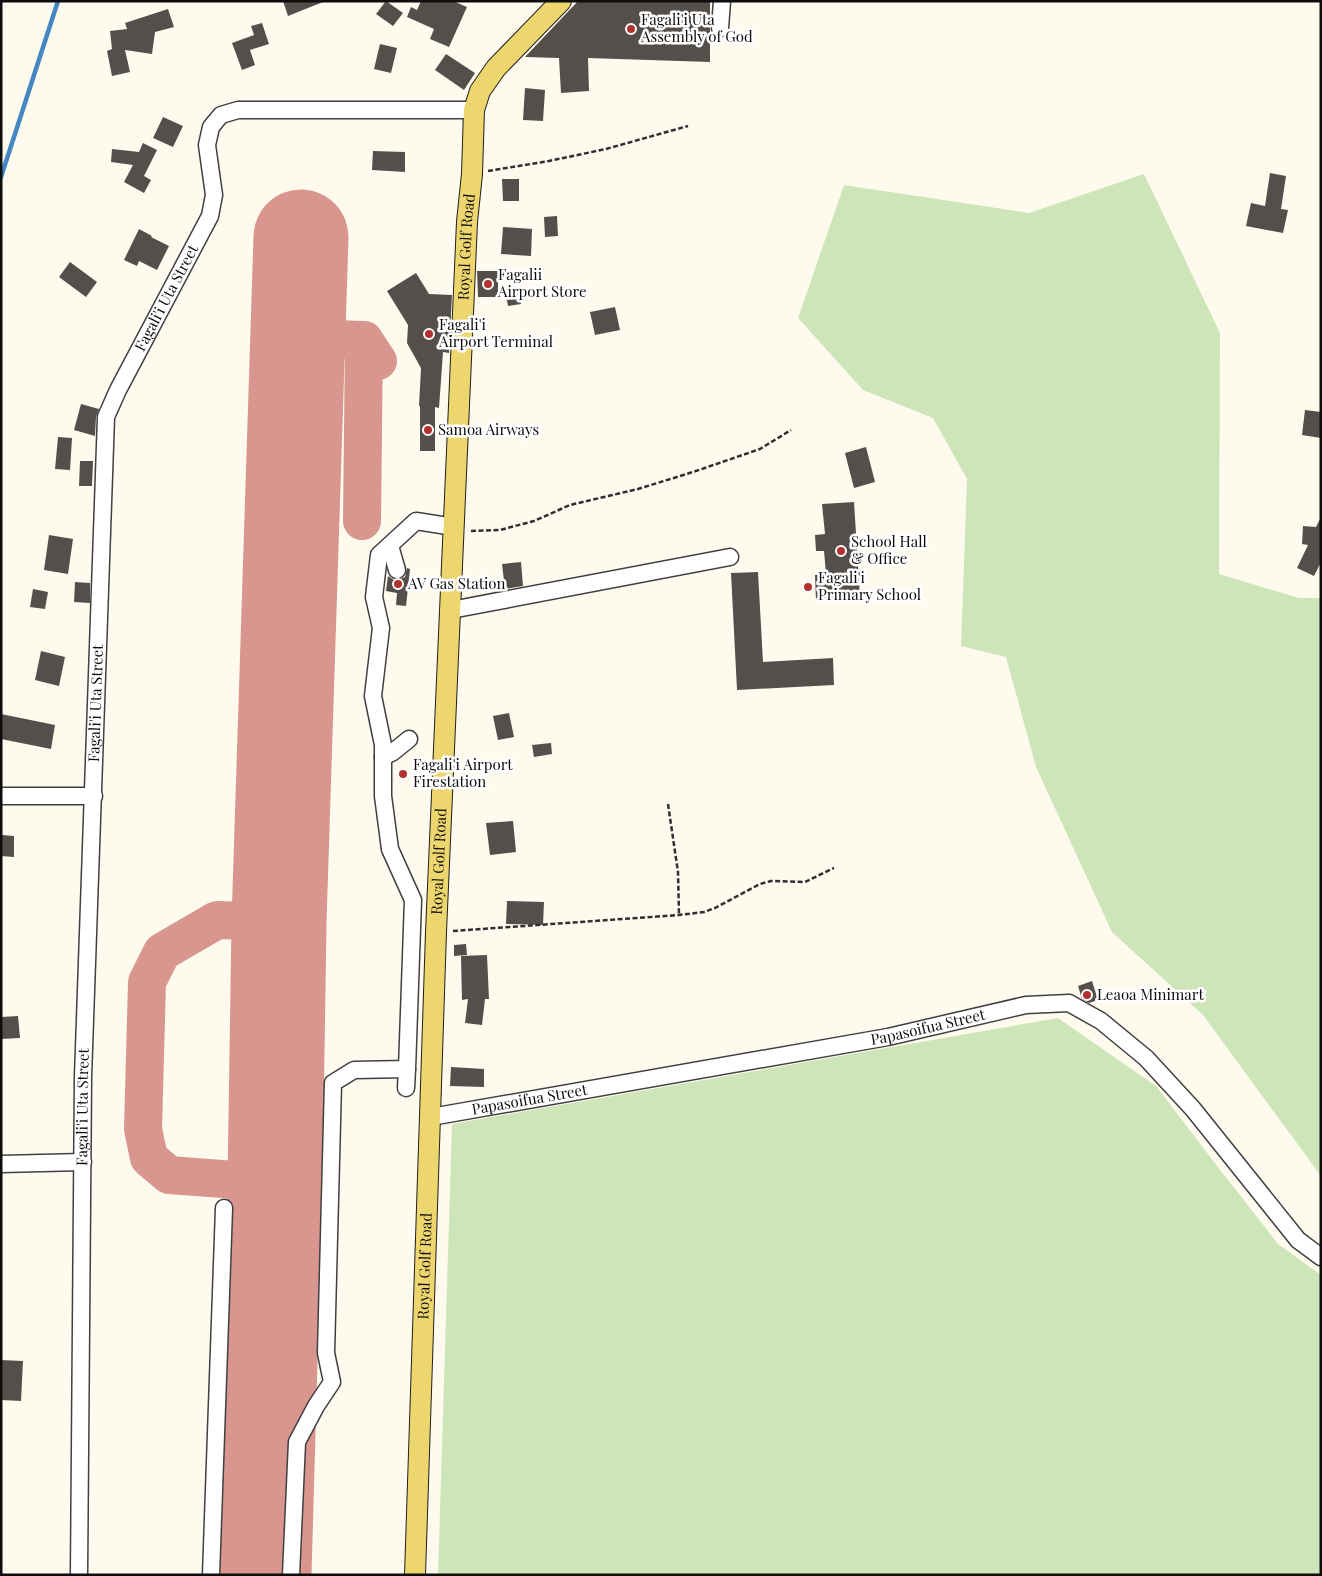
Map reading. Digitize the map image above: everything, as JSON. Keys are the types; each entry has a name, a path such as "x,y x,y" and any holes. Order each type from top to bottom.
{"main road":[{"name":"Royal Golf Road","path":"415,1575 436,932 467,222 472,174 474,110 480,91 496,68 561,1"}],"street":[{"path":"720,28 722,1"},
{"name":"Fagali'i Uta Street","path":"79,1575 84,1077 106,417 118,390 210,216 214,195 207,146 211,127 221,115 238,110 474,110"},
{"path":"406,1088 413,900 390,849 383,796 383,745 372,696 381,628 374,597 380,555 416,522 454,529"},
{"path":"390,546 397,570"},
{"path":"451,610 730,557"},
{"path":"383,756 393,752 409,739"},
{"path":"1,796 94,796"},
{"name":"Papasoifua Street","path":"431,1117 888,1036 1026,1005 1069,1003 1101,1021 1146,1058 1193,1109 1298,1240 1321,1257"},
{"path":"291,1575 297,1442 316,1406 332,1382 326,1353 333,1083 354,1070 407,1069"},
{"path":"1,1164 83,1162"},
{"path":"211,1575 224,1208"}],"path":[{"path":"472,174 606,149 688,126"},
{"path":"454,529 500,530 534,521 570,505 638,489 760,450 791,430"},
{"path":"668,804 678,872 679,915"},
{"path":"436,932 704,912 760,884 771,881 805,882 834,868"}],"green space":[{"path":"1144,174 1220,333 1219,574 1299,598 1321,598 1321,1176 1203,1015 1112,932 1036,767 1006,657 961,646 967,479 933,418 863,390 798,318 844,185 1029,213"},
{"path":"1058,1018 1156,1086 1278,1244 1321,1275 1321,1575 438,1575 452,1124"}],"building":[{"path":"283,1 323,1 323,2 288,16"},
{"path":"386,1 403,13 393,26 376,14"},
{"path":"421,1 453,1 467,7 449,47 430,39 434,29 407,17 411,7 417,10"},
{"name":"Fagali'i Uta Assembly of God","path":"578,1 710,1 710,62 588,58 589,91 561,93 559,58 525,57"},
{"path":"168,9 174,27 155,32 152,54 125,50 130,72 112,76 107,51 112,49 110,31 127,29 125,23"},
{"path":"262,23 269,44 250,50 255,65 242,70 232,43 254,35 251,26"},
{"path":"380,44 397,48 391,73 374,69"},
{"path":"446,54 475,73 464,90 435,70"},
{"path":"525,88 545,90 543,121 523,120"},
{"path":"163,117 183,126 173,147 153,138"},
{"path":"143,143 157,150 144,176 151,180 144,193 124,182 133,165 111,162 112,149 139,152"},
{"path":"373,151 405,152 405,172 372,170"},
{"path":"1270,173 1286,176 1281,209 1288,210 1283,233 1246,226 1251,203 1265,206"},
{"path":"502,179 519,179 519,201 503,201"},
{"path":"557,216 558,236 545,237 544,217"},
{"path":"503,227 532,229 531,256 501,254"},
{"path":"139,229 169,246 157,270 139,261 137,266 124,260"},
{"path":"70,262 97,282 86,297 59,277"},
{"name":"Fagalii Airport Store","path":"477,271 498,271 498,297 478,297"},
{"name":"Fagali'i Airport Terminal","path":"416,273 429,294 452,295 449,353 443,352 439,408 435,407 435,451 420,451 419,406 421,368 407,343 408,325 387,291"},
{"path":"518,287 521,304 508,306 505,290"},
{"path":"615,307 620,330 595,335 590,312"},
{"path":"81,404 99,409 96,417 95,436 74,430"},
{"path":"1305,410 1321,412 1321,438 1302,435"},
{"path":"58,437 72,438 70,470 55,469"},
{"path":"866,447 875,482 854,488 845,453"},
{"path":"80,461 93,461 92,486 79,486"},
{"name":"School Hall & Office","path":"854,502 860,597 816,600 815,575 826,574 824,551 816,551 815,535 825,534 822,504"},
{"path":"1321,517 1321,562 1314,576 1297,568 1308,545 1302,544 1303,526 1316,527"},
{"path":"49,535 73,539 68,574 44,570"},
{"path":"521,562 523,586 505,589 502,564"},
{"name":"AV Gas Station","path":"407,568 410,569 406,606 396,605 397,593 386,591 388,576 394,580 405,577"},
{"path":"758,572 763,662 833,658 834,685 737,690 731,573"},
{"path":"75,582 90,583 90,603 74,602"},
{"path":"33,589 48,592 45,609 30,607"},
{"path":"41,651 65,657 59,686 35,680"},
{"path":"509,713 514,737 498,740 493,716"},
{"path":"1,714 55,725 51,749 1,739"},
{"path":"551,743 552,754 534,757 532,745"},
{"path":"513,821 516,852 490,855 486,823"},
{"path":"2,835 14,836 14,857 1,856"},
{"path":"507,901 544,902 543,925 506,924"},
{"path":"466,944 467,955 454,956 454,945"},
{"path":"487,955 489,999 485,999 482,1025 465,1023 468,999 462,1000 461,956"},
{"name":"Leaoa Minimart","path":"1092,981 1098,1000 1089,1003 1082,999 1078,986"},
{"path":"18,1016 20,1038 1,1039 1,1017"},
{"path":"451,1067 484,1069 484,1087 450,1086"},
{"path":"1,1360 23,1361 21,1401 1,1400"}],"waterway":[{"path":"1,177 58,1"}],"taxiway":[{"path":"298,338 364,340 378,361"},
{"path":"362,521 364,340"},
{"path":"275,1183 169,1175 149,1158 143,1129 147,982 162,952 217,920 279,922"}],"runway":[{"path":"264,1575 275,1183 279,922 301,237"}],"place":[{"name":"Fagali'i Uta Assembly of God","path":"631,29"},
{"name":"Fagalii Airport Store","path":"488,284"},
{"name":"Fagali'i Airport Terminal","path":"429,334"},
{"name":"Samoa Airways","path":"428,430"},
{"name":"School Hall & Office","path":"841,551"},
{"name":"AV Gas Station","path":"398,584"},
{"name":"Fagali'i Primary School","path":"808,587"},
{"name":"Fagali'i Airport Firestation","path":"403,774"},
{"name":"Leaoa Minimart","path":"1087,995"}]}
